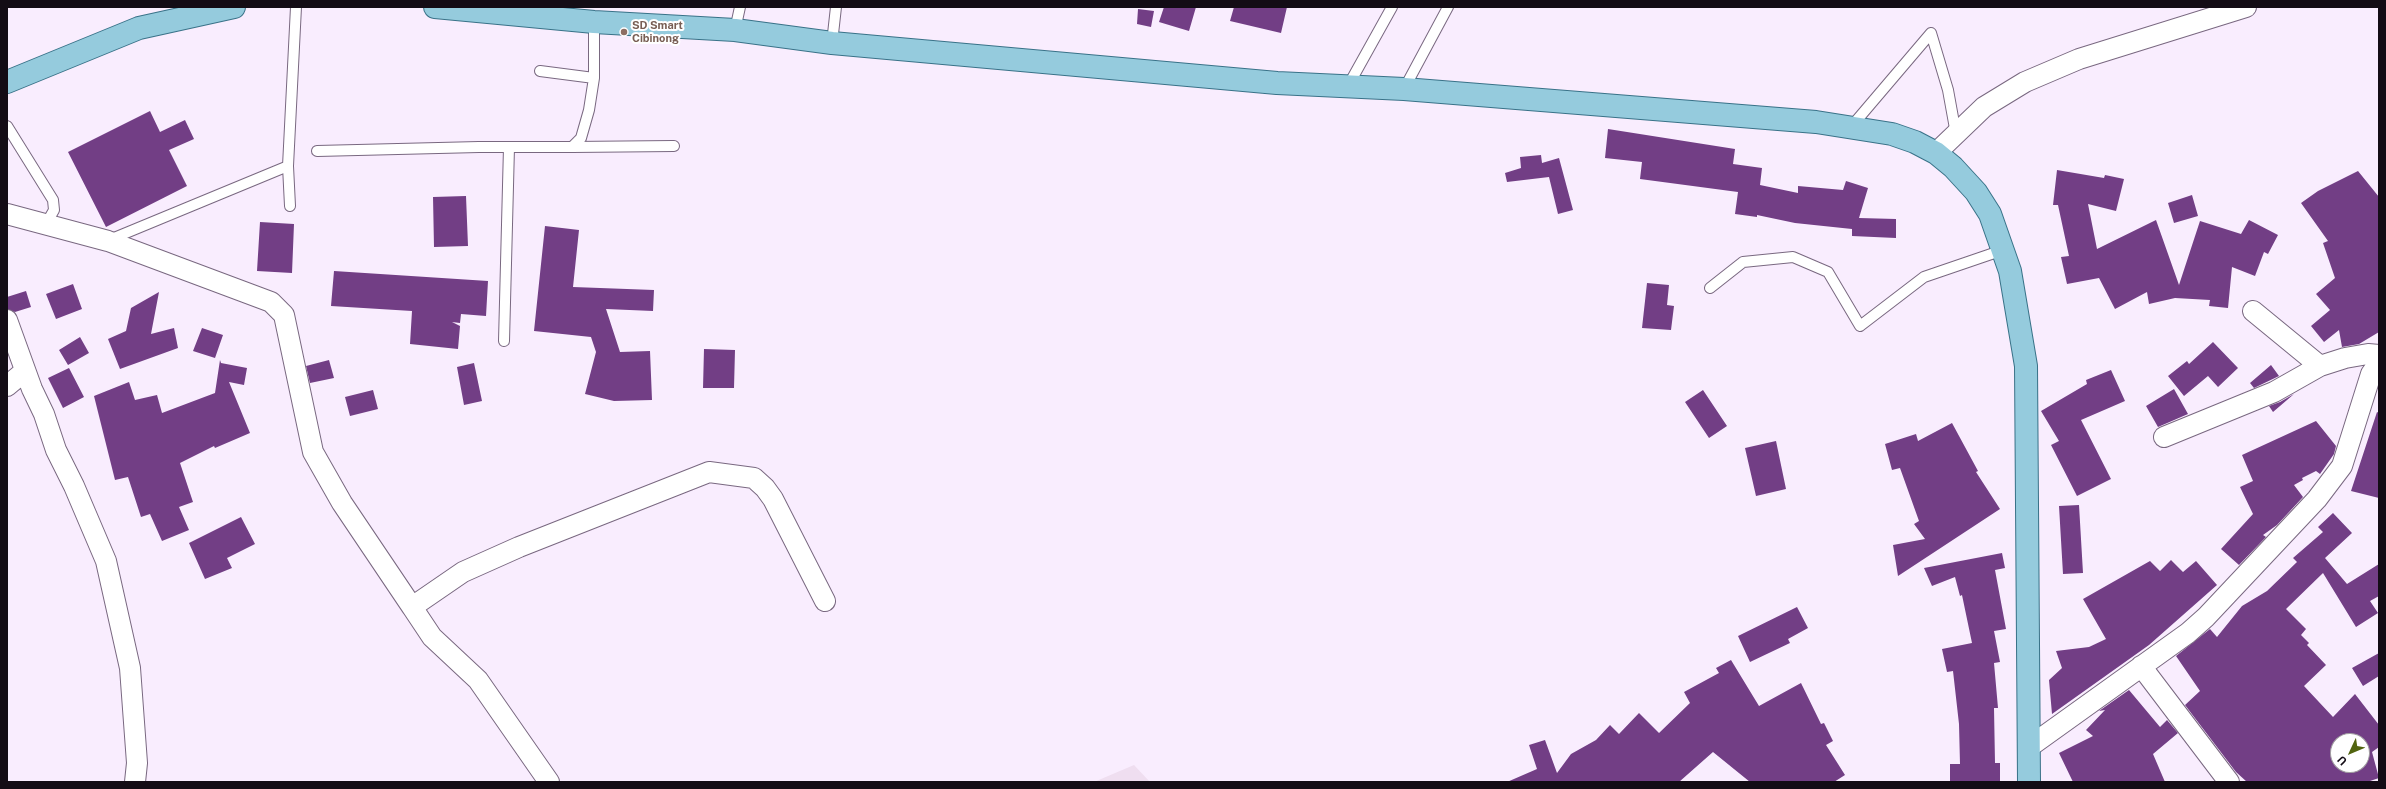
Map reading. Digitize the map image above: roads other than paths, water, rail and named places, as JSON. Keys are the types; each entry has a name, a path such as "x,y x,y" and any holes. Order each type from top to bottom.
{"main road":[{"path":"7,82 139,28 234,7"},
{"path":"435,7 594,22 735,30 832,43 1277,83 1404,89 1816,122 1892,134 1915,142 1936,153 1964,178 1976,192 1990,214 2010,271 2026,366 2029,782"}],"street":[{"path":"1936,153 1989,104 2025,82 2078,59 2246,7"},
{"path":"7,214 108,241 271,302 284,315 313,452 342,503 432,637 478,680 549,782"},
{"path":"2253,311 2320,366"},
{"path":"7,320 32,389 44,414 56,450 74,486 106,562 130,668 137,762 135,782"},
{"path":"2164,437 2274,392 2320,366 2345,358 2368,354 2379,354"},
{"path":"2029,747 2179,640 2206,617 2331,482 2342,466 2371,374 2379,364"},
{"path":"7,386 25,370"},
{"path":"412,607 463,572 527,544 709,472 754,478 765,488 773,499 825,601"},
{"path":"2141,666 2229,782"}],"lane":[{"path":"290,206 288,166 296,7"},
{"path":"735,30 740,7"},
{"path":"832,43 836,7"},
{"path":"1348,86 1392,7"},
{"path":"1404,89 1448,7"},
{"path":"572,147 581,138 586,129 594,78 594,22"},
{"path":"1852,127 1931,33 1948,90 1956,134"},
{"path":"540,71 594,78"},
{"path":"7,126 53,200 54,210 46,224"},
{"path":"317,151 509,147 674,146"},
{"path":"504,341 509,147"},
{"path":"108,241 288,166"},
{"path":"1710,288 1743,262 1793,257 1828,272 1860,326 1924,277 2003,250"}],"place":[{"name":"SD Smart Cibinong","path":"624,32"}]}
